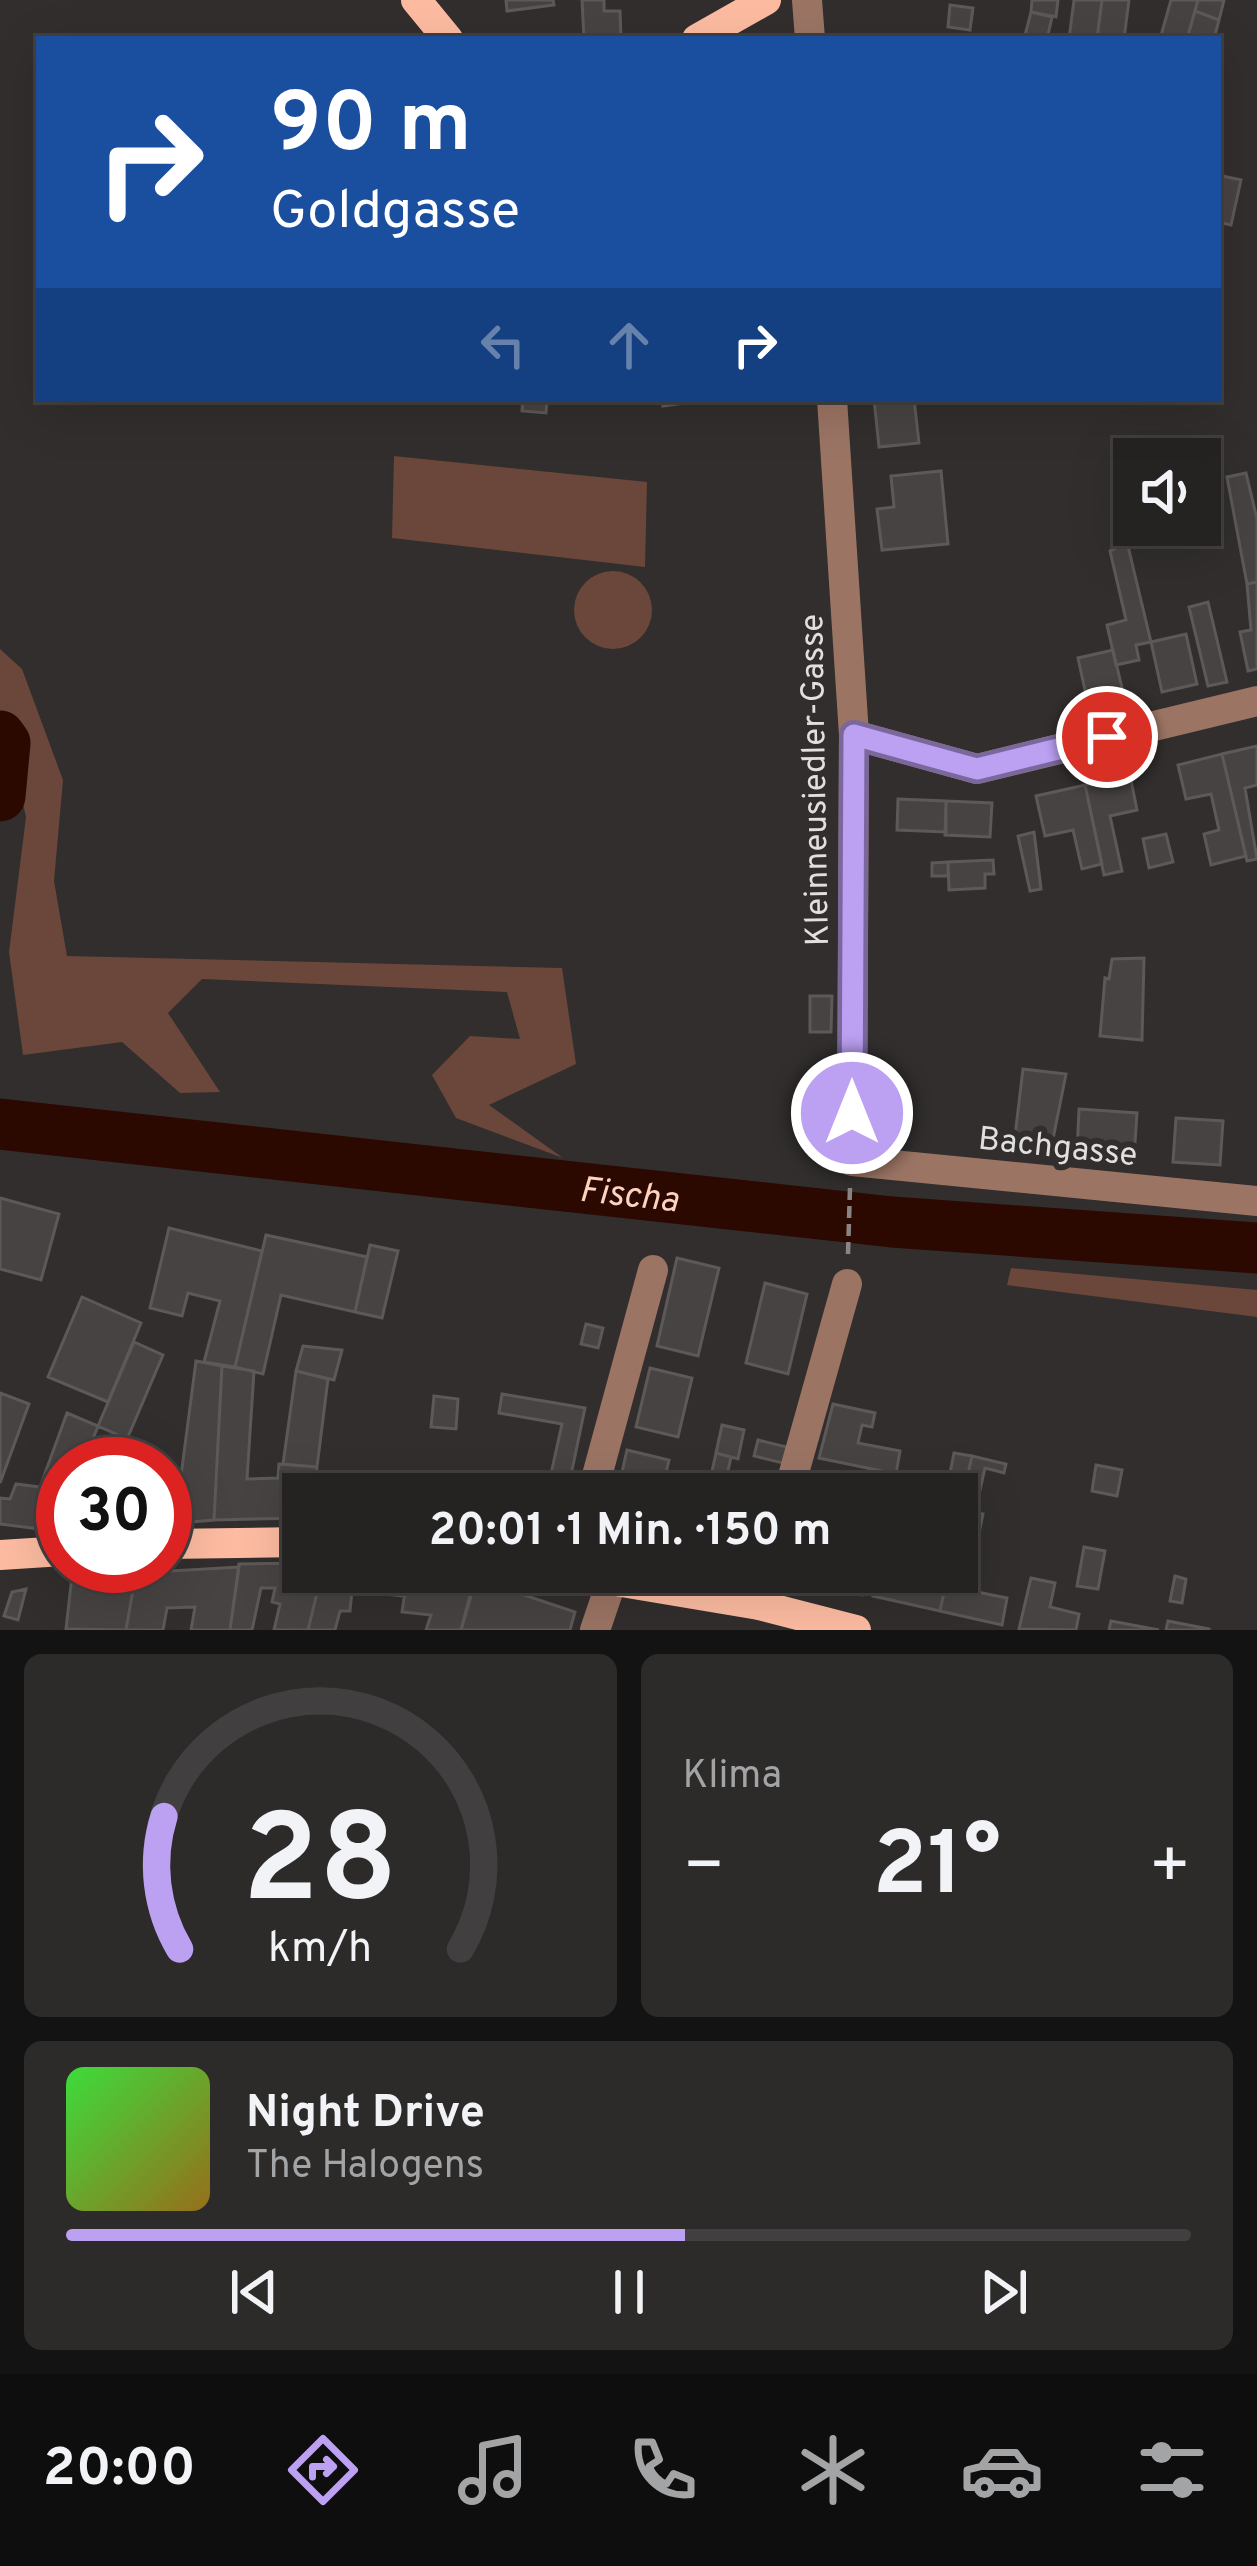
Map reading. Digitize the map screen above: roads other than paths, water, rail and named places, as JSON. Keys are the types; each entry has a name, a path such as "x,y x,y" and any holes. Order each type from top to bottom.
{"main road":[{"path":"416,0 446,36"},
{"path":"702,36 749,5"},
{"path":"192,1544 282,1542"},
{"path":"0,1555 36,1553"},
{"path":"688,1593 856,1630"}],"street":[{"path":"807,0 810,36"},
{"name":"Kleinneusiedler-Gasse","path":"832,402 854,735 851,1173"},
{"path":"854,735 977,769 1257,701"},
{"name":"Bachgasse","path":"851,1173 1257,1201"},
{"path":"598,1473 653,1270"},
{"path":"794,1473 847,1284"},
{"path":"595,1630 607,1593"},
{"path":"759,1605 762,1593"}],"waterway":[{"name":"Fischa","path":"0,736 5,743 0,796"},
{"name":"Fischa","path":"0,1124 892,1222 1257,1248"}]}
